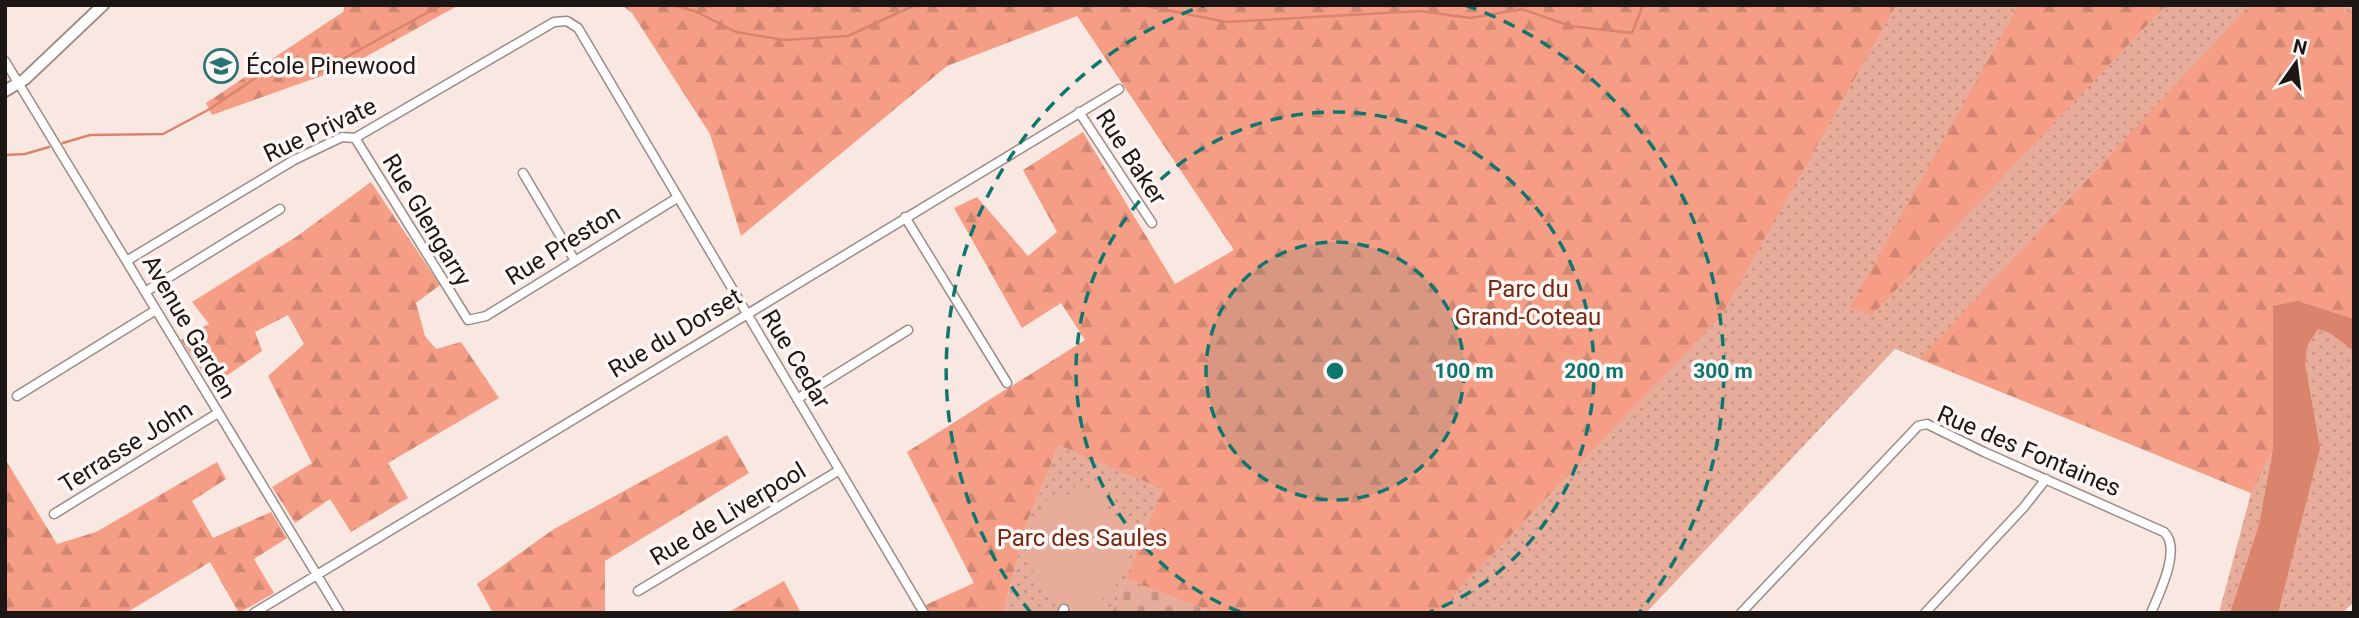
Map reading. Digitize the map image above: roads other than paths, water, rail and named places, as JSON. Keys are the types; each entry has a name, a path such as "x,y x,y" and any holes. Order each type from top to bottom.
{"street":[{"path":"5,91 19,84 103,5"},
{"name":"Rue Private","path":"128,260 294,160 342,137 355,138 449,86 554,22 567,20"},
{"name":"Rue Cedar","path":"567,20 578,28 924,613"},
{"name":"Avenue Garden","path":"5,61 340,613"},
{"name":"Rue du Dorset","path":"254,613 1119,89"},
{"name":"Rue Baker","path":"1079,112 1152,223"},
{"name":"Rue Glengarry","path":"355,138 468,320"},
{"path":"523,173 574,259"},
{"name":"Rue Preston","path":"468,320 486,316 574,259 677,198"},
{"path":"145,292 280,209"},
{"path":"905,217 1007,383"},
{"path":"17,397 156,310"},
{"path":"797,399 908,330"},
{"name":"Terrasse John","path":"54,514 218,414"},
{"name":"Rue des Fontaines","path":"1741,613 1918,426 1927,424 2154,527 2170,538 2172,549 2151,613"},
{"name":"Rue de Liverpool","path":"638,591 838,471"},
{"path":"1925,613 2024,507 2046,479"}],"waterway":[{"path":"63,143 90,135 163,134 208,110 257,77 280,70 317,73 441,5"},
{"path":"674,5 697,12 736,32 784,40 848,36 915,5"},
{"path":"1142,5 1226,22 1420,11 1470,18 1522,9 1570,26 1632,33 1643,5"},
{"path":"5,155 25,154 49,147"}],"place":[{"name":"École Pinewood","path":"221,66"}],"park label":[{"name":"Parc du Grand-Coteau","path":"1528,303"},
{"name":"Parc des Saules","path":"1082,538"}]}
